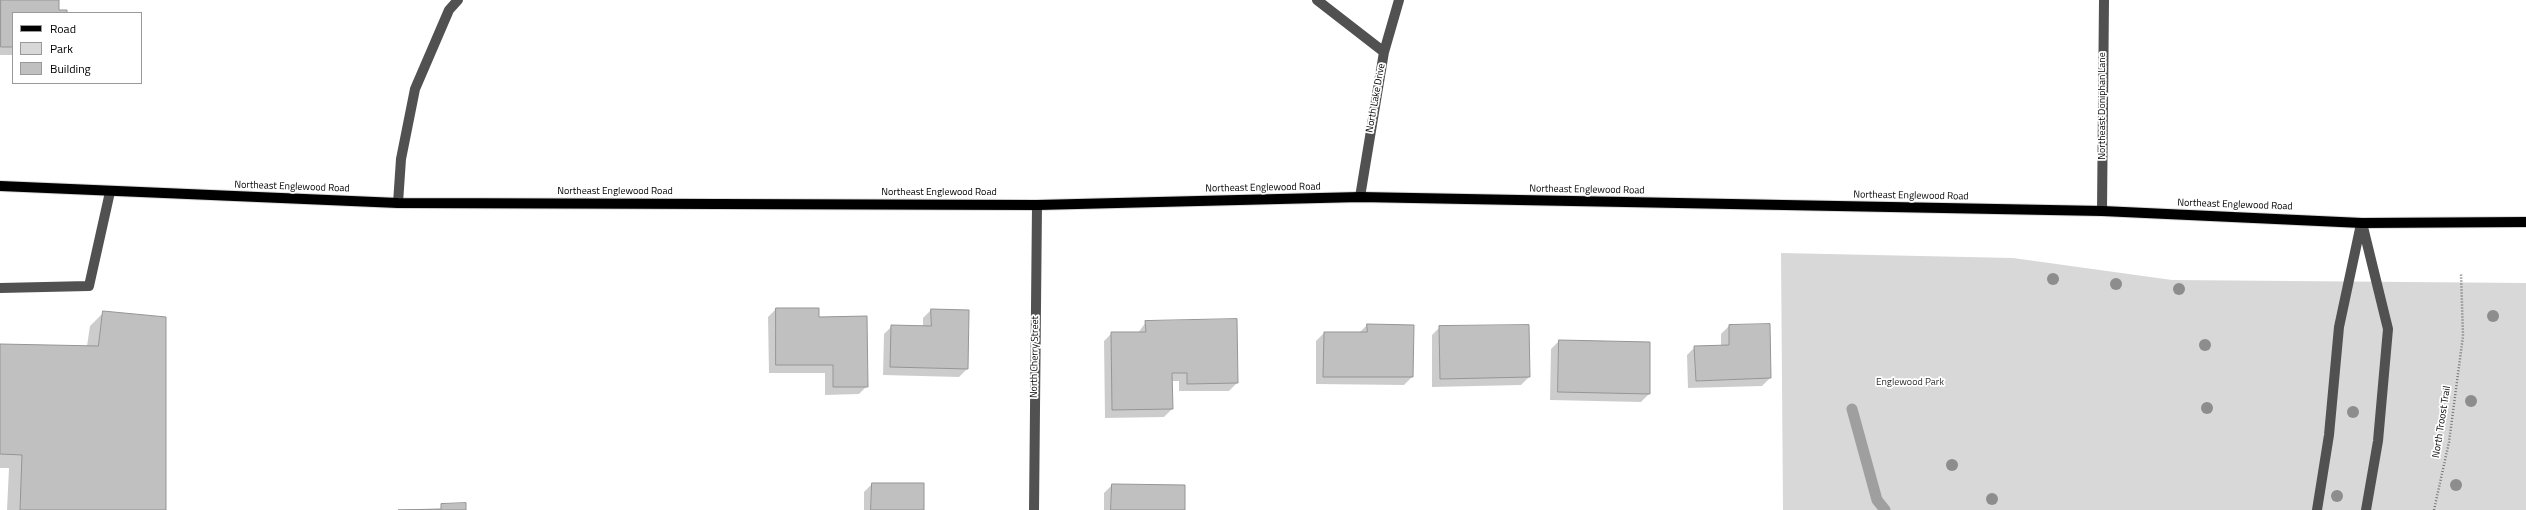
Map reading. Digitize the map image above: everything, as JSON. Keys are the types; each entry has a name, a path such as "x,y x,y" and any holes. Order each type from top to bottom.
{"main road":[{"name":"Northeast Englewood Road","path":"0,186 110,192 398,203 1037,205 1360,197 2102,211 2362,222 2526,222"}],"street":[{"path":"398,203 402,159 415,89 449,10 458,0"},
{"path":"1317,0 1384,52"},
{"name":"North Lake Drive","path":"1360,197 1384,52 1399,0"},
{"name":"Northeast Doniphan Lane","path":"2102,211 2104,0"},
{"path":"0,288 89,286 110,192"},
{"name":"North Cherry Street","path":"1034,510 1037,205"},
{"path":"2317,510 2329,435 2339,327 2362,222"},
{"path":"2362,222 2388,329 2378,442 2366,510"}],"path":[{"name":"North Troost Trail","path":"2434,510 2449,442 2463,336 2461,273"}],"green space":[{"name":"Englewood Park","path":"1781,253 2013,258 2172,280 2526,283 2526,510 1783,510"}],"building":[{"path":"1,0 59,0 59,10 67,10 67,12 12,12 12,47 1,47"},
{"path":"776,308 819,308 819,317 867,316 868,387 833,387 833,365 776,365"},
{"path":"931,309 969,310 968,369 890,367 891,325 931,326"},
{"path":"103,311 166,317 166,510 20,510 22,455 0,454 0,344 98,346"},
{"path":"1237,319 1238,383 1187,384 1187,373 1172,373 1173,409 1112,410 1111,332 1146,332 1145,321"},
{"path":"1367,324 1414,325 1413,377 1323,377 1324,332 1367,332"},
{"path":"1770,324 1771,378 1696,381 1694,346 1729,345 1729,325"},
{"path":"1529,325 1530,377 1440,379 1439,326"},
{"path":"1559,340 1650,342 1650,394 1558,392"},
{"path":"872,483 924,483 924,510 871,510"},
{"path":"1112,484 1185,485 1185,510 1111,510"},
{"path":"466,503 466,510 398,510 441,509 441,504"}],"waterway":[{"path":"1852,409 1877,500 1885,510"}]}
